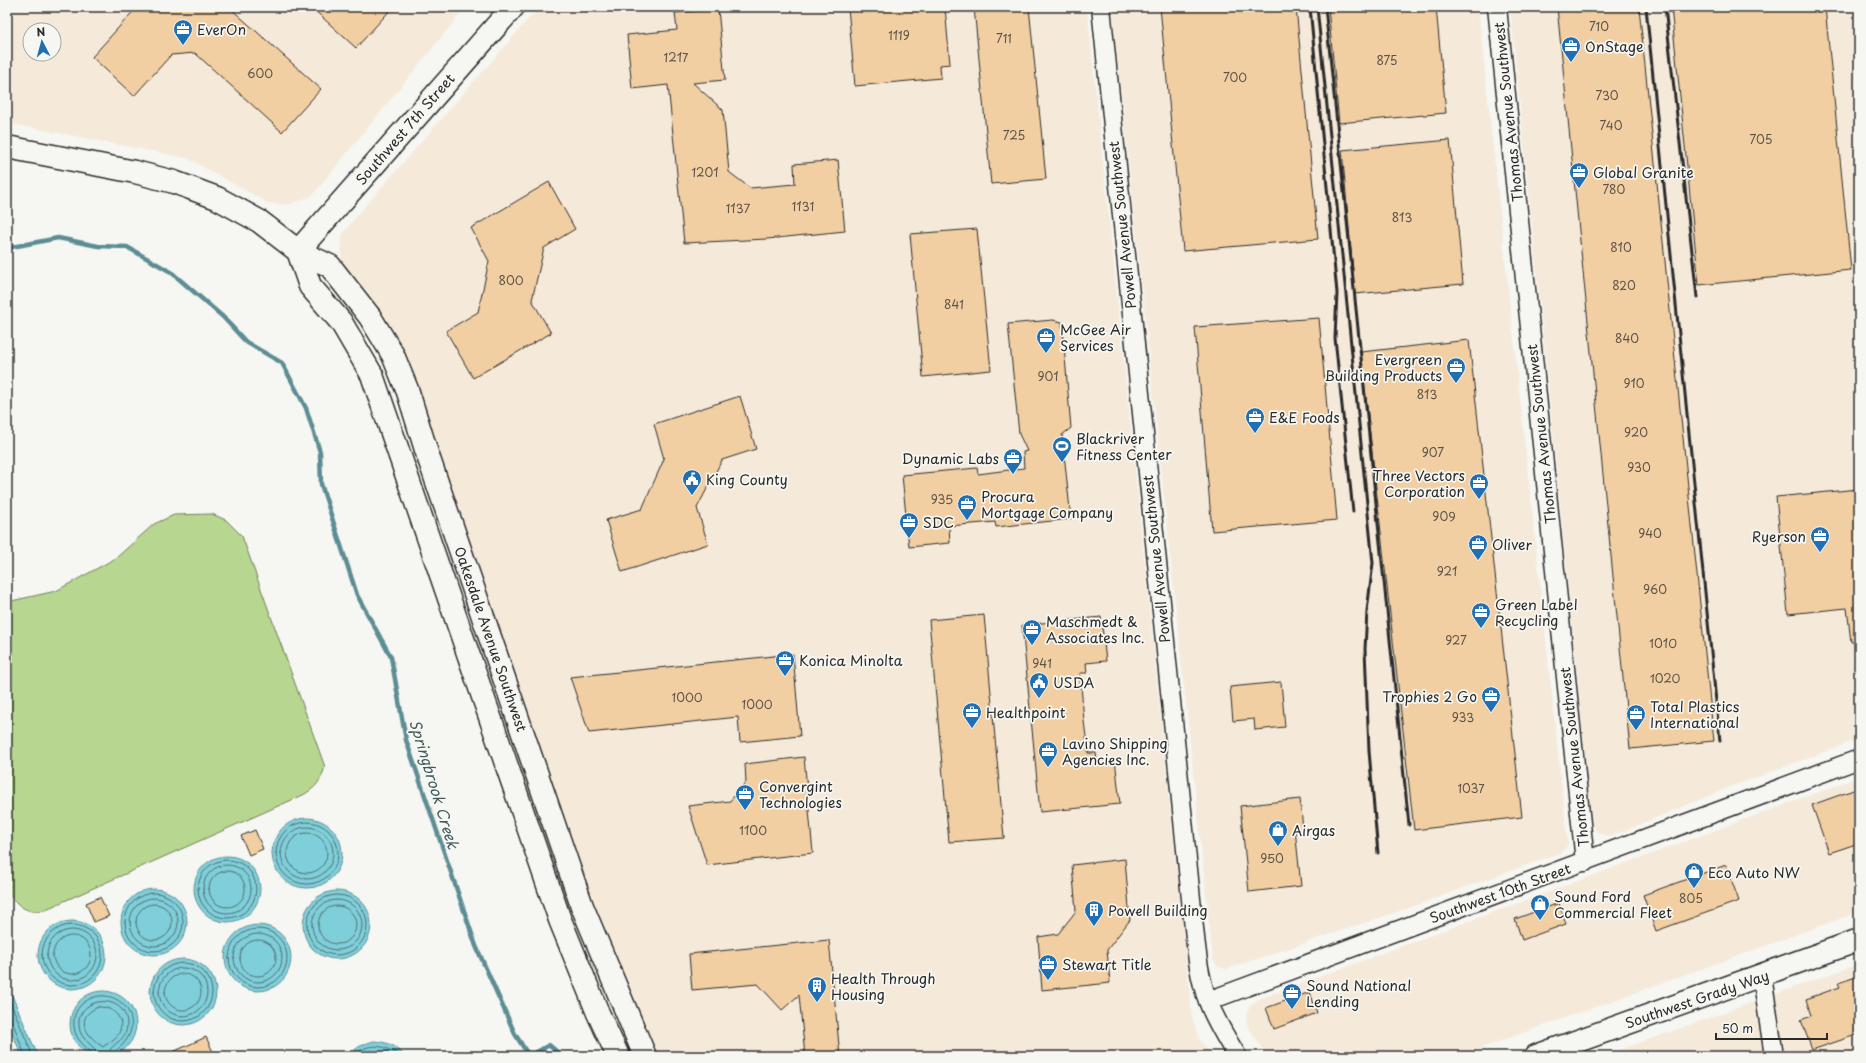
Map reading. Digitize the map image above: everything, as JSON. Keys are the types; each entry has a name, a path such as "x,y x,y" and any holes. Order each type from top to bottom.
{"street":[{"name":"Southwest 7th Street","path":"298,251 513,7"},
{"name":"Powell Avenue Southwest","path":"1101,7 1193,919 1200,970 1208,1001 1222,1032 1237,1056"},
{"name":"Thomas Avenue Southwest","path":"1497,7 1585,862"},
{"name":"Oakesdale Avenue Southwest","path":"7,147 135,172 174,182 217,198 259,221 298,251 330,266 370,317 393,355 408,392 427,453 582,906 645,1056"},
{"name":"Oakesdale Avenue Southwest","path":"298,251 310,286 341,322 372,375 413,490 560,920 598,1013 618,1056"},
{"path":"413,490 430,510 471,624 495,649"},
{"name":"Southwest 10th Street","path":"1208,1001 1859,759"},
{"path":"582,906 575,928 621,1041 624,1056"},
{"name":"Southwest Grady Way","path":"1536,1056 1859,940"},
{"path":"1762,976 1774,1056"}],"shaded area":[{"path":"7,7 466,7 312,196 288,205 268,203 187,158 7,123"},
{"path":"546,7 1087,7 1192,1017 1199,1039 1212,1056 657,1056 619,988 410,377 341,260 342,235 354,219 532,15"},
{"path":"1112,7 1478,7 1568,845 1562,852 1406,909 1227,969 1218,967 1213,960"},
{"path":"1510,7 1859,7 1859,739 1735,785 1609,837 1597,832 1592,824"},
{"path":"1859,777 1859,912 1459,1056 1267,1056 1247,1025 1246,1016 1249,1007 1259,999"},
{"path":"1859,964 1859,1056 1603,1056"}],"green space":[{"path":"212,514 226,520 242,536 325,767 321,777 315,787 303,795 44,910 27,910 7,893 7,602 56,591 116,558 154,524 174,515"}],"water":[{"path":"300,818 314,818 327,824 336,833 340,839 342,853 340,867 332,878 321,886 314,888 300,888 293,886 282,878 274,867 272,860 272,846 274,839 282,828 293,820"},
{"path":"221,856 233,856 245,861 255,871 260,883 258,902 245,917 233,922 221,922 209,917 199,907 194,895 194,883 199,871 209,861"},
{"path":"148,889 160,889 167,891 178,898 185,909 187,922 185,935 178,946 167,953 160,955 148,955 141,953 130,946 123,935 121,928 121,916 123,909 130,898 141,891"},
{"path":"337,891 350,894 361,901 368,912 371,925 368,938 361,949 350,956 337,959 324,956 313,949 306,938 303,925 306,912 313,901 324,894"},
{"path":"65,921 79,921 91,926 101,936 106,948 106,962 101,974 91,984 79,989 65,989 53,984 43,974 38,962 38,948 43,936 53,926"},
{"path":"258,925 271,928 281,935 288,945 291,958 288,971 281,981 271,988 258,991 245,988 235,981 228,971 225,958 228,945 235,935 245,928"},
{"path":"176,959 190,959 202,964 211,973 216,985 214,1005 207,1016 190,1025 176,1025 164,1020 155,1011 150,999 150,985 155,973 164,964"},
{"path":"7,984 38,1056 22,1056 7,1021"},
{"path":"103,991 116,994 126,1001 133,1011 136,1024 133,1037 126,1047 116,1054 103,1057 90,1054 80,1047 73,1037 70,1024 73,1011 80,1001 90,994"},
{"path":"374,1041 383,1042 395,1047 404,1056 349,1056 360,1046"}],"building":[{"path":"137,7 229,7 321,89 282,132 195,53 171,55 134,96 92,57"},
{"path":"311,7 393,7 356,48"},
{"path":"848,7 945,7 950,64 940,65 941,78 855,86"},
{"path":"974,7 1029,7 1046,179 991,184"},
{"path":"1160,7 1296,7 1318,239 1183,251"},
{"path":"1328,7 1436,7 1446,113 1339,123"},
{"path":"1557,7 1639,7 1714,741 1630,749"},
{"path":"1671,7 1825,7 1851,270 1699,285"},
{"path":"718,9 725,80 693,83 723,110 729,172 750,188 795,184 794,164 838,160 845,231 767,239 684,243 668,85 632,89 627,35 677,30 675,13"},
{"path":"1450,140 1463,284 1355,294 1342,150"},
{"path":"549,182 575,229 544,248 532,300 551,333 473,378 446,331 478,312 489,261 471,228"},
{"path":"977,229 991,370 923,377 910,234"},
{"path":"1319,318 1337,520 1212,531 1195,327"},
{"path":"1053,320 1062,322 1071,428 1062,435 1071,519 996,527 995,522 949,526 950,543 909,547 902,475 977,468 978,474 1024,468 1023,452 1027,451 1019,434 1008,324"},
{"path":"1469,340 1522,817 1414,830 1361,352"},
{"path":"740,396 756,449 722,460 697,508 708,544 622,572 606,520 642,509 664,459 654,424"},
{"name":"Ryerson","path":"1859,489 1859,642 1851,642 1847,608 1788,614 1776,497"},
{"path":"984,615 1004,838 949,842 929,620"},
{"path":"1101,617 1106,661 1086,663 1087,673 1080,673 1084,721 1088,753 1096,753 1097,761 1115,759 1120,804 1040,812 1022,625"},
{"path":"793,654 800,736 740,742 738,717 589,733 570,677"},
{"path":"1281,682 1285,727 1255,730 1254,719 1233,721 1230,687"},
{"path":"804,757 813,853 707,865 688,806 730,801 746,782 745,764"},
{"path":"1859,788 1859,843 1829,853 1812,805"},
{"path":"1300,799 1303,829 1295,829 1301,886 1249,892 1240,806"},
{"path":"255,830 263,849 249,855 241,836"},
{"name":"Powell Building","path":"1125,859 1130,920 1107,950 1110,983 1042,990 1038,937 1058,934 1076,911 1072,865"},
{"path":"1726,865 1739,901 1656,931 1643,895"},
{"path":"100,897 109,916 94,922 86,903"},
{"name":"Sound Ford Commercial Fleet","path":"1559,903 1566,924 1522,940 1515,919"},
{"name":"Health Through Housing","path":"829,940 840,1056 805,1056 799,995 782,1010 758,984 692,990 689,954"},
{"path":"1859,976 1859,1034 1812,1050 1801,1020 1811,1016 1806,999 1840,987 1838,983"},
{"name":"Sound National Lending","path":"1310,992 1317,1013 1274,1029 1266,1008"},
{"path":"206,1037 215,1056 164,1056"}],"waterway":[{"name":"Springbrook Creek","path":"7,248 58,238 98,246 127,247 171,272 223,317 246,342 282,363 306,408 320,452 321,484 357,595 391,657 406,740 476,946 515,1034 529,1056"},
{"name":"Springbrook Creek","path":"530,1056 549,1045 562,1056"}],"railway":[{"path":"1310,7 1337,293 1335,338 1353,512"},
{"path":"1317,7 1373,563 1367,611 1365,649 1369,751 1378,853"},
{"path":"1325,7 1409,825"},
{"path":"1646,7 1720,741"},
{"path":"1665,7 1697,297"}],"place":[{"name":"EverOn","path":"183,46"},
{"name":"OnStage","path":"1571,63"},
{"name":"Global Granite","path":"1579,189"},
{"name":"McGee Air Services","path":"1046,354"},
{"name":"Evergreen Building Products","path":"1456,384"},
{"name":"E&E Foods","path":"1255,434"},
{"name":"Blackriver Fitness Center","path":"1062,463"},
{"name":"Dynamic Labs","path":"1013,475"},
{"name":"King County","path":"692,496"},
{"name":"Three Vectors Corporation","path":"1479,500"},
{"name":"Procura Mortgage Company","path":"967,521"},
{"name":"SDC","path":"909,539"},
{"name":"Ryerson","path":"1820,553"},
{"name":"Oliver","path":"1478,561"},
{"name":"Green Label Recycling","path":"1481,629"},
{"name":"Maschmedt & Associates Inc.","path":"1032,646"},
{"name":"Konica Minolta","path":"785,677"},
{"name":"USDA","path":"1039,699"},
{"name":"Trophies 2 Go","path":"1491,713"},
{"name":"Healthpoint","path":"972,729"},
{"name":"Total Plastics International","path":"1636,731"},
{"name":"Lavino Shipping Agencies Inc.","path":"1048,768"},
{"name":"Convergint Technologies","path":"745,811"},
{"name":"Airgas","path":"1278,847"},
{"name":"Eco Auto NW","path":"1694,889"},
{"name":"Sound Ford Commercial Fleet","path":"1540,921"},
{"name":"Powell Building","path":"1094,927"},
{"name":"Stewart Title","path":"1048,981"},
{"name":"Health Through Housing","path":"817,1003"},
{"name":"Sound National Lending","path":"1292,1010"}]}
